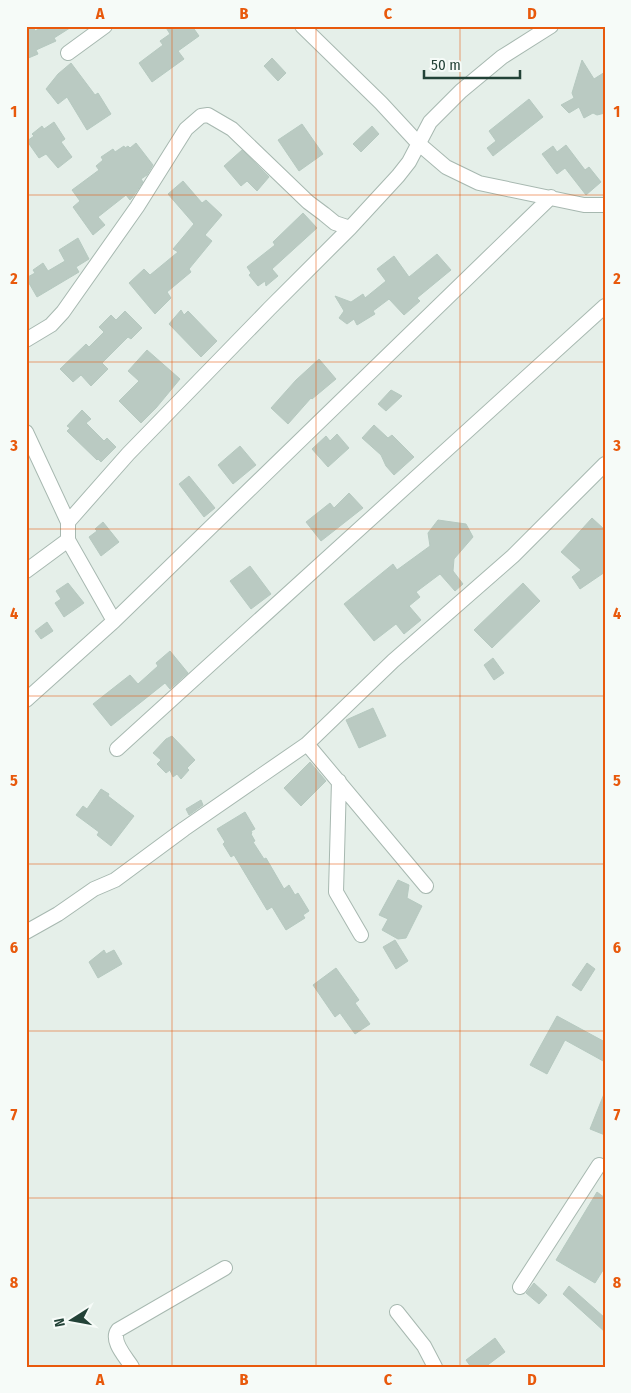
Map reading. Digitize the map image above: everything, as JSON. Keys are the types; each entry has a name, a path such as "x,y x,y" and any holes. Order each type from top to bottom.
{"street":[{"path":"68,52 105,26"},
{"path":"302,26 418,142 446,167 479,183 584,205 605,205"},
{"path":"68,522 153,428 350,228 409,162 430,122 461,91 502,57 551,26"},
{"path":"26,340 51,325 63,312 137,207 186,129 201,116 208,115 232,129 308,202 335,223 350,228"},
{"path":"26,700 114,621 551,197"},
{"path":"117,749 605,306"},
{"path":"26,432 68,522 68,540 114,621"},
{"path":"26,932 65,910 94,889 115,880 184,829 307,744 393,661 513,556 605,464"},
{"path":"26,571 68,540"},
{"path":"307,744 426,886"},
{"path":"339,781 336,892 361,936"},
{"path":"520,1287 603,1163"},
{"path":"132,1367 115,1339 115,1334 118,1330 225,1268"},
{"path":"397,1312 424,1346 436,1367"}],"building":[{"path":"26,26 33,26 35,31 45,26 73,26 54,38 56,41 36,50 38,54 26,59"},
{"path":"165,26 192,26 199,36 178,51 184,59 152,82 139,63 163,45 160,41 170,34"},
{"path":"272,58 286,73 278,81 264,66"},
{"path":"582,60 594,79 605,72 605,113 597,115 593,113 584,118 579,107 569,113 561,105 574,98 572,93"},
{"path":"71,63 95,95 98,93 111,114 87,130 67,97 58,104 46,89 58,74"},
{"path":"529,99 543,117 493,156 487,148 496,141 489,131"},
{"path":"54,122 65,139 61,142 72,157 58,168 46,154 39,158 27,141 42,126 44,129"},
{"path":"302,124 323,154 299,171 278,140"},
{"path":"372,126 379,134 361,152 353,144"},
{"path":"136,143 153,165 147,175 141,179 143,182 130,200 126,195 98,217 105,225 93,235 73,207 80,201 72,190 99,170 96,166 103,160 101,157 113,149 115,152 124,146 125,148 128,146 130,148"},
{"path":"566,145 585,170 589,167 601,182 586,195 565,168 557,174 542,154 553,146 557,152"},
{"path":"242,150 269,177 257,191 247,181 241,186 224,166"},
{"path":"183,181 202,203 206,200 222,215 205,235 212,241 189,269 191,272 167,292 171,298 155,314 129,283 144,269 150,275 178,252 173,249 194,224 168,194"},
{"path":"303,213 317,228 272,269 278,276 266,286 265,281 258,286 249,275 251,273 247,267 275,245 273,242"},
{"path":"78,238 89,259 76,267 79,272 37,297 26,278 35,273 33,270 43,263 48,271 65,261 59,250"},
{"path":"437,254 451,270 417,298 420,301 404,315 389,299 373,311 375,314 357,325 354,319 347,324 339,318 344,311 335,296 351,302 363,294 365,298 386,281 377,269 394,256 409,277"},
{"path":"181,310 184,315 188,311 217,341 201,357 169,324"},
{"path":"125,311 142,328 131,339 128,337 102,363 108,369 91,386 81,375 73,382 60,369 86,344 89,347 104,332 99,327 111,315 116,320"},
{"path":"147,350 180,379 141,423 119,401 139,381 128,371"},
{"path":"319,359 336,379 311,398 288,424 271,408 296,380"},
{"path":"391,390 402,396 386,411 378,404"},
{"path":"82,410 91,419 86,423 104,441 107,438 116,447 101,462 67,431 70,428 67,426"},
{"path":"374,425 388,438 392,435 414,457 394,475 386,466 381,455 362,438"},
{"path":"337,434 349,448 328,467 312,449 326,436 330,441"},
{"path":"240,446 256,465 233,484 218,465"},
{"path":"189,476 215,508 204,517 179,484"},
{"path":"349,493 363,508 321,541 306,522 330,503 334,508"},
{"path":"592,518 605,530 605,572 580,589 572,577 581,570 561,552"},
{"path":"438,520 466,524 473,537 454,559 453,571 463,584 455,591 440,574 416,592 420,597 409,606 421,620 404,634 396,624 374,641 344,604 393,564 397,570 430,546 428,533"},
{"path":"103,522 119,542 101,556 89,537 97,531 95,529"},
{"path":"250,566 271,594 251,609 230,581"},
{"path":"68,583 84,603 64,617 55,603 61,599 56,591"},
{"path":"523,583 540,601 492,648 474,630"},
{"path":"47,622 53,631 41,639 35,631"},
{"path":"170,651 188,673 170,689 165,683 111,726 93,704 130,675 138,684 158,666 156,663"},
{"path":"493,658 504,673 494,680 484,665"},
{"path":"373,708 386,736 359,748 346,720"},
{"path":"172,736 195,760 187,768 189,770 181,779 177,774 173,777 170,770 166,773 157,764 161,760 153,753 166,739"},
{"path":"310,762 326,781 301,806 284,788"},
{"path":"101,789 134,816 111,846 97,835 99,832 76,815 83,806 87,809"},
{"path":"201,800 203,805 189,815 186,809"},
{"path":"245,812 255,829 251,831 255,841 253,842 264,859 266,858 284,889 289,885 295,895 298,893 309,911 303,915 305,918 286,930 272,907 267,910 234,855 231,857 217,829"},
{"path":"398,880 409,885 407,898 422,906 406,938 398,939 382,930 388,919 379,915"},
{"path":"395,940 408,961 396,969 383,947"},
{"path":"104,950 106,954 114,950 122,964 98,978 89,962"},
{"path":"587,963 595,969 581,991 572,985"},
{"path":"336,968 359,1000 355,1003 370,1024 355,1034 340,1013 335,1017 313,985"},
{"path":"557,1016 605,1042 605,1062 565,1040 547,1074 530,1065"},
{"path":"605,1094 605,1135 590,1129"},
{"path":"597,1192 605,1198 605,1267 595,1283 556,1260"},
{"path":"534,1283 547,1295 539,1304 526,1293"},
{"path":"569,1286 605,1318 605,1332 563,1294"},
{"path":"495,1338 505,1352 485,1367 471,1367 466,1360"}]}
